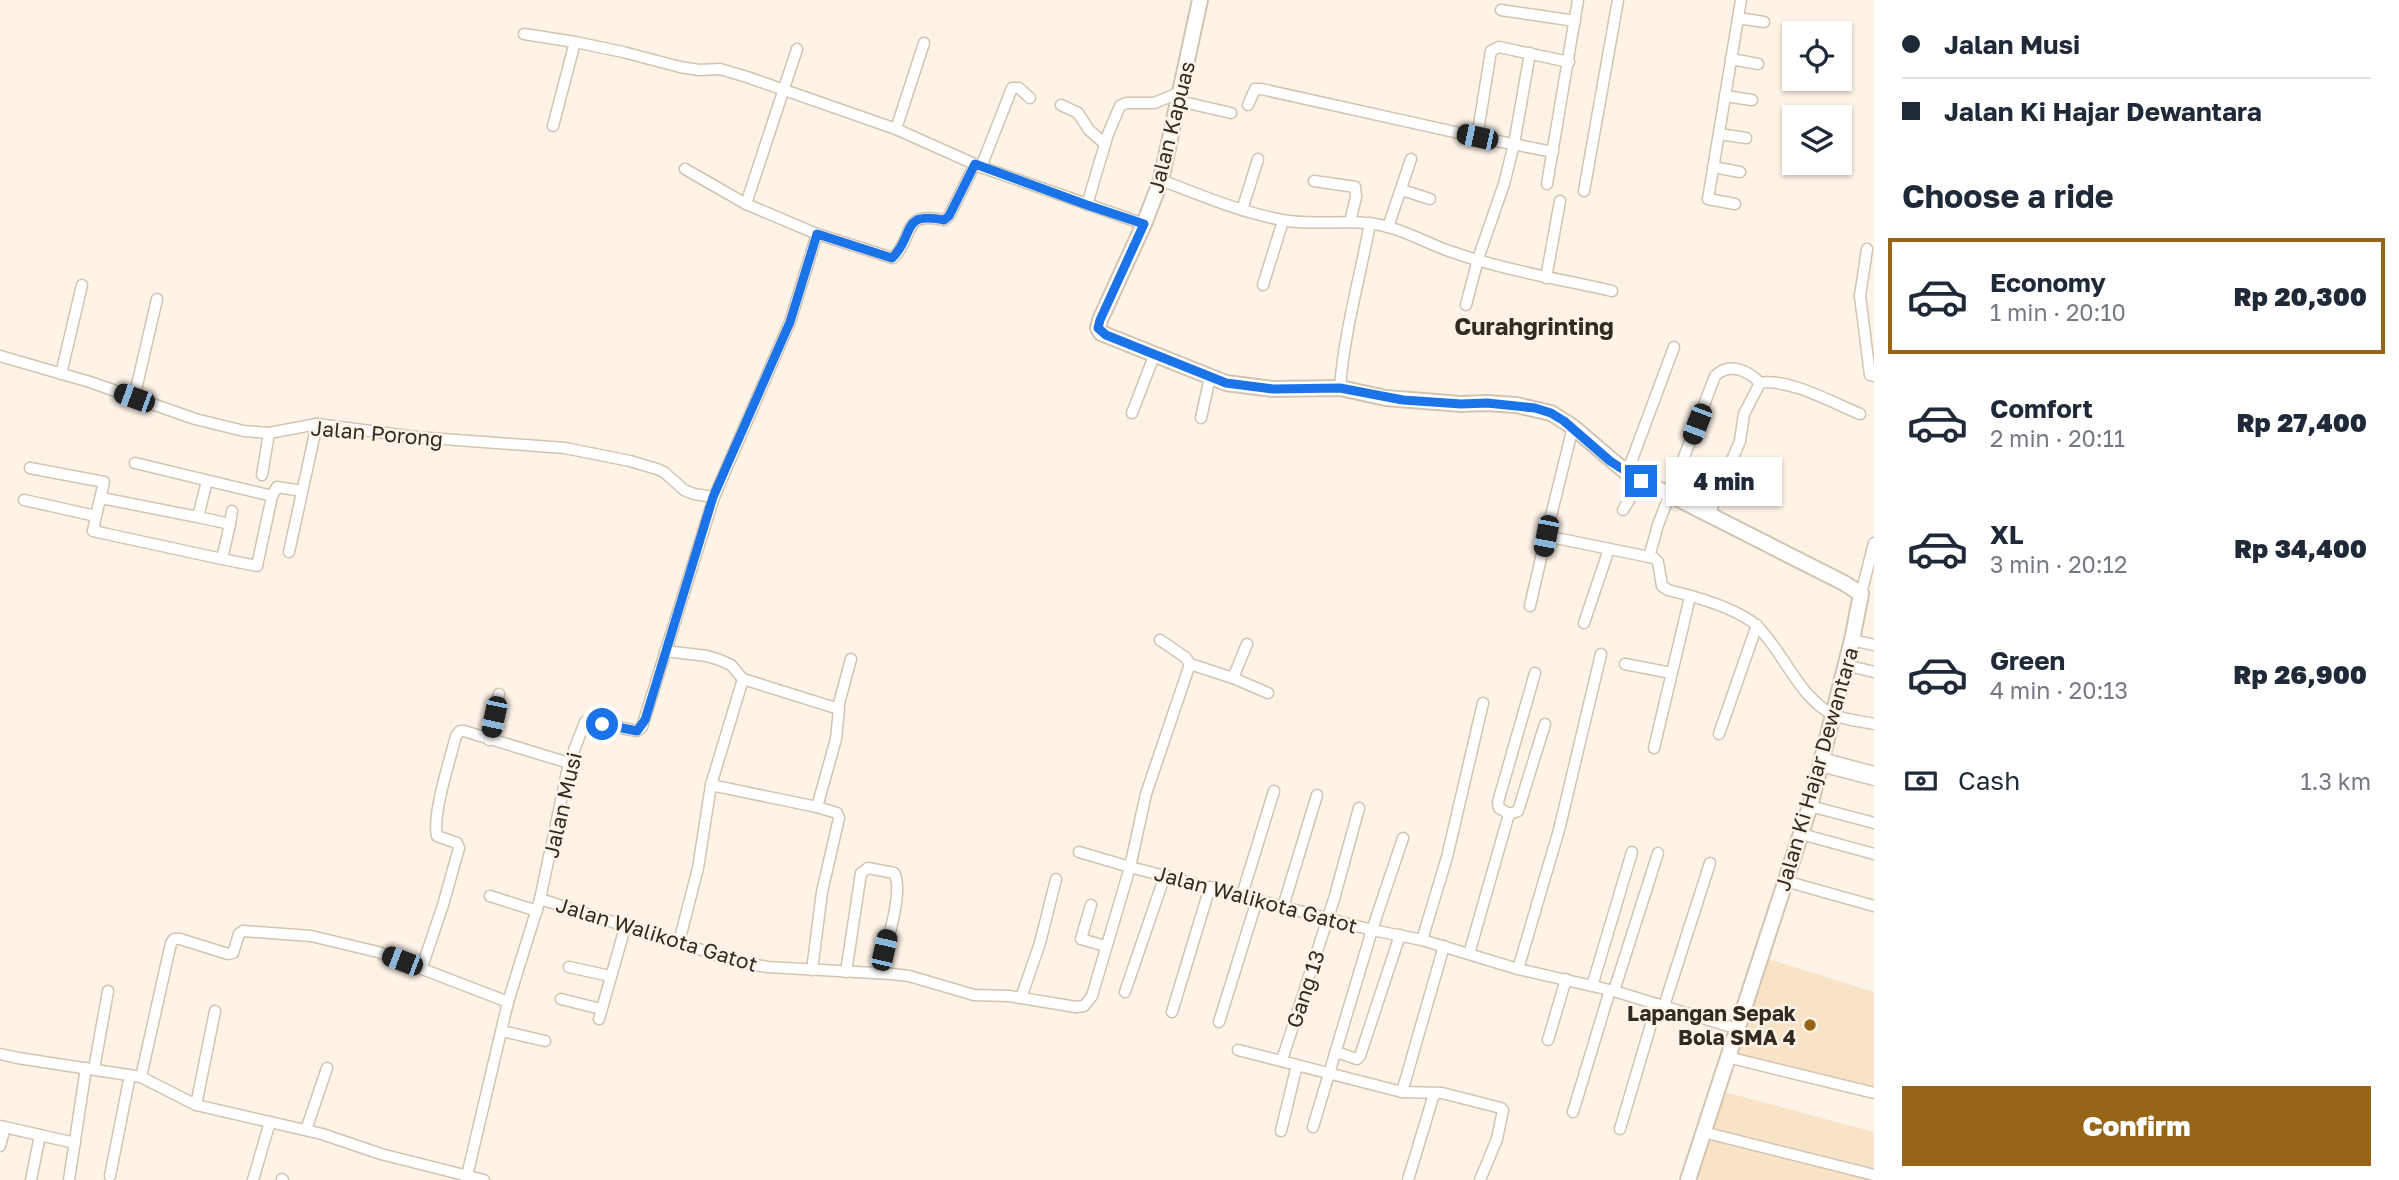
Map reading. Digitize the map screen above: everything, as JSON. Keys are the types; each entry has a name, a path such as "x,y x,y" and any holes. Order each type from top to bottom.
{"main road":[{"name":"Jalan Kapuas","path":"1154,356 1106,335 1098,328 1140,223 1161,180 1176,97 1200,0"},
{"path":"1154,356 1226,383 1252,387 1340,388 1403,400 1526,406 1551,413 1573,427 1627,473 1861,594"},
{"name":"Jalan Ki Hajar Dewantara","path":"1688,1180 1810,806 1853,640 1861,594"}],"street":[{"path":"1547,184 1578,0"},
{"path":"1584,191 1618,0"},
{"path":"1735,204 1708,200 1741,0"},
{"path":"1501,10 1575,21"},
{"path":"1738,18 1764,22"},
{"path":"524,34 680,67 720,69 896,129 978,165 1140,223"},
{"path":"553,126 575,43"},
{"path":"896,129 924,43"},
{"path":"1477,137 1493,48 1569,62"},
{"path":"746,204 797,49"},
{"path":"1466,305 1478,259 1504,184 1530,53"},
{"path":"1731,59 1758,64"},
{"path":"685,169 746,204 817,234 892,258 900,249 914,221 922,217 944,220 949,216 978,165 1012,88 1020,88 1030,97"},
{"path":"1248,105 1255,89 1553,152"},
{"path":"1725,96 1752,100"},
{"path":"1087,205 1105,144 1120,106 1126,103 1154,103 1176,97 1231,113"},
{"path":"1060,105 1078,113 1089,130 1105,144"},
{"path":"1719,134 1746,138"},
{"path":"1242,209 1258,159"},
{"path":"1388,227 1411,159"},
{"path":"1713,167 1740,172"},
{"path":"1161,180 1242,209 1283,220 1370,223 1418,236 1451,252 1546,278 1612,291"},
{"path":"1314,181 1355,187 1356,197 1350,222"},
{"path":"1402,190 1430,199"},
{"path":"1546,278 1560,201"},
{"path":"1263,285 1283,220"},
{"path":"1340,388 1341,365 1355,288 1370,223"},
{"name":"Jalan Musi","path":"466,1178 509,1002 540,899 569,763 584,722 637,731 642,727 713,497 790,322 817,234"},
{"path":"1867,249 1860,296 1867,341 1868,370 1874,376"},
{"path":"61,374 82,285"},
{"path":"134,398 157,299"},
{"path":"1627,473 1674,347"},
{"name":"Jalan Porong","path":"0,356 195,419 244,431 269,433 317,425 416,438 543,446 587,452 657,469 684,490 713,497"},
{"path":"1132,413 1154,356"},
{"path":"1649,557 1658,525 1715,376 1719,372 1735,368 1751,373 1760,383"},
{"path":"1201,418 1210,377"},
{"path":"1709,514 1740,440 1744,414 1760,383 1768,381 1790,386 1860,414"},
{"path":"289,552 317,425"},
{"path":"1530,607 1573,427"},
{"path":"262,475 269,433"},
{"path":"135,463 272,496"},
{"path":"30,468 104,482 93,531 258,565 272,496 277,487 302,491"},
{"path":"198,517 207,481"},
{"path":"1623,510 1641,481"},
{"path":"101,498 230,524"},
{"path":"24,500 96,516"},
{"path":"222,559 232,511"},
{"path":"1546,536 1649,557 1658,562 1662,586 1668,590 1717,605 1757,625 1812,698 1833,715 1874,724"},
{"path":"1861,594 1870,573 1874,543"},
{"path":"1584,623 1609,549"},
{"path":"1654,748 1690,597"},
{"path":"1719,734 1757,625"},
{"path":"1160,640 1185,657 1190,664 1268,693"},
{"path":"1853,640 1874,645"},
{"path":"1233,678 1247,644"},
{"path":"665,651 720,660 731,665 743,679 838,707"},
{"path":"1518,969 1559,830 1601,654"},
{"path":"817,807 836,739 838,707 851,659"},
{"path":"1079,852 1130,867 1146,794 1190,664"},
{"path":"1625,664 1671,673"},
{"path":"1845,665 1874,672"},
{"path":"1535,673 1498,802 1499,808 1509,814 1518,811 1545,724"},
{"path":"679,942 698,868 711,785 743,679"},
{"path":"489,740 499,694"},
{"path":"1422,940 1447,857 1483,703"},
{"path":"422,967 459,848 457,843 437,836 436,832 437,815 456,736 460,731 464,731 569,763"},
{"path":"1821,762 1874,772"},
{"path":"1821,762 1874,780"},
{"path":"711,785 837,813 839,818 822,892 812,970"},
{"path":"1242,895 1274,791"},
{"path":"1283,907 1317,795"},
{"path":"1810,806 1874,823"},
{"name":"Gang 13","path":"1282,1060 1328,918 1359,808"},
{"path":"1469,954 1509,814"},
{"path":"1801,834 1874,854"},
{"path":"1313,1127 1372,930 1404,838"},
{"path":"1592,986 1632,852"},
{"path":"1573,1112 1658,853"},
{"path":"1620,1129 1710,863"},
{"name":"Jalan Walikota Gatot","path":"540,899 743,963 909,976 974,995 1021,998 1076,1007 1084,1006 1092,996 1130,867 1372,930 1422,940 1518,969 1612,991 1738,1029"},
{"path":"846,972 861,873 868,868 894,873 897,879 895,903 878,973"},
{"path":"1125,992 1165,875"},
{"path":"1021,998 1040,943 1056,879"},
{"path":"1785,881 1874,906"},
{"path":"1172,1012 1210,887"},
{"path":"490,896 537,911"},
{"path":"1219,1022 1257,900"},
{"path":"1091,905 1081,939 1105,946"},
{"path":"561,999 600,1014 626,925"},
{"path":"110,1176 167,956 174,939 228,954 233,953 239,934 243,931 300,934 379,952 509,1002"},
{"path":"1336,1052 1357,1059 1360,1056 1399,935"},
{"path":"1402,1092 1444,946"},
{"path":"569,967 610,976"},
{"path":"1548,1040 1566,979"},
{"path":"69,1180 108,992"},
{"path":"195,1105 215,1011"},
{"path":"502,1031 545,1041"},
{"path":"1238,1050 1402,1092 1443,1093 1502,1109 1497,1139 1480,1180"},
{"path":"0,1054 135,1076 195,1105 306,1130 466,1178 484,1180"},
{"path":"1727,1057 1874,1093"},
{"path":"1281,1131 1297,1065"},
{"path":"306,1130 327,1068"},
{"path":"1408,1180 1434,1094"},
{"path":"254,1180 270,1122"},
{"path":"0,1146 2,1127 75,1143"},
{"path":"1703,1132 1874,1175"},
{"path":"31,1180 40,1135"}],"shaded area":[{"name":"Lapangan Sepak Bola SMA 4","path":"1768,959 1874,992 1874,1091 1734,1058"},
{"path":"1717,1090 1874,1132 1874,1171 1705,1129"},
{"path":"1704,1139 1874,1177 1874,1180 1701,1180 1694,1178"}],"place":[{"name":"Lapangan Sepak Bola SMA 4","path":"1810,1025"}],"district":[{"name":"Curahgrinting","path":"1534,325"}],"route":[{"path":"602,724 637,731 642,727 713,497 790,322 817,234 892,258 900,249 914,221 922,217 944,220 949,216 975,164 1144,224 1100,320 1098,328 1101,333 1226,383 1273,389 1340,388 1403,400 1535,408 1551,413 1573,427 1610,461 1641,481"}]}
